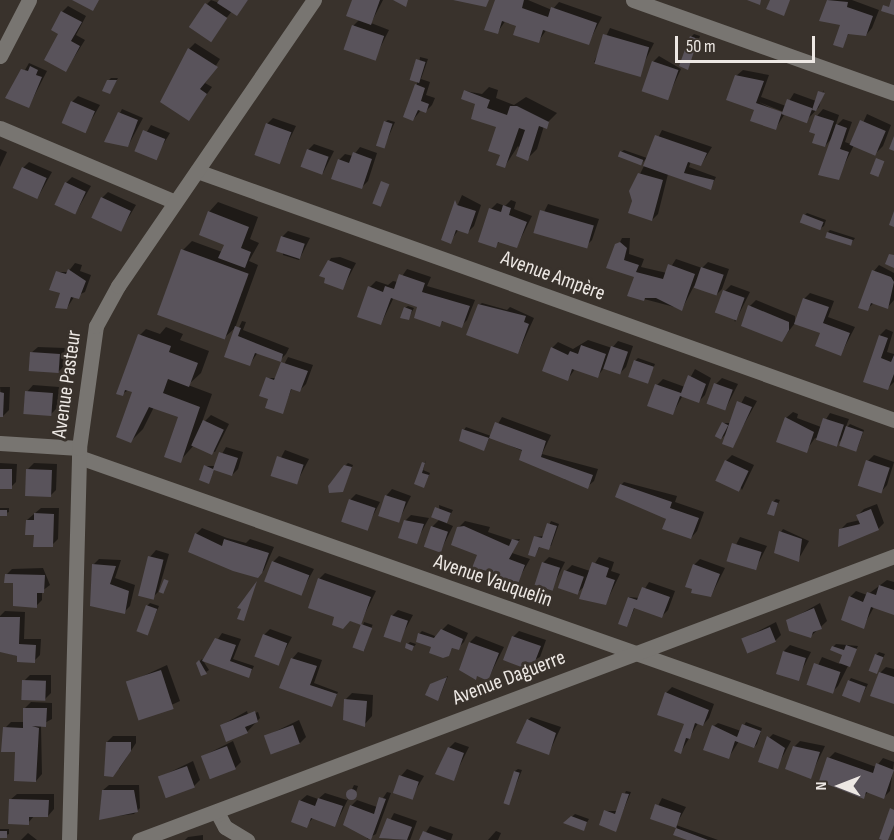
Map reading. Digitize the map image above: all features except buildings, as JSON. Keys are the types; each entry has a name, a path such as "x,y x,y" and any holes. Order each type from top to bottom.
{"street":[{"path":"0,56 29,0"},
{"name":"Avenue Pasteur","path":"69,840 79,453 96,326 106,304 314,0"},
{"path":"633,0 894,93"},
{"path":"0,128 175,202"},
{"name":"Avenue Ampère","path":"197,171 894,420"},
{"name":"Avenue Vauquelin","path":"0,443 79,453 633,653 894,744"},
{"name":"Avenue Daguerre","path":"139,840 894,556"},
{"path":"217,812 225,827 247,840"}]}
